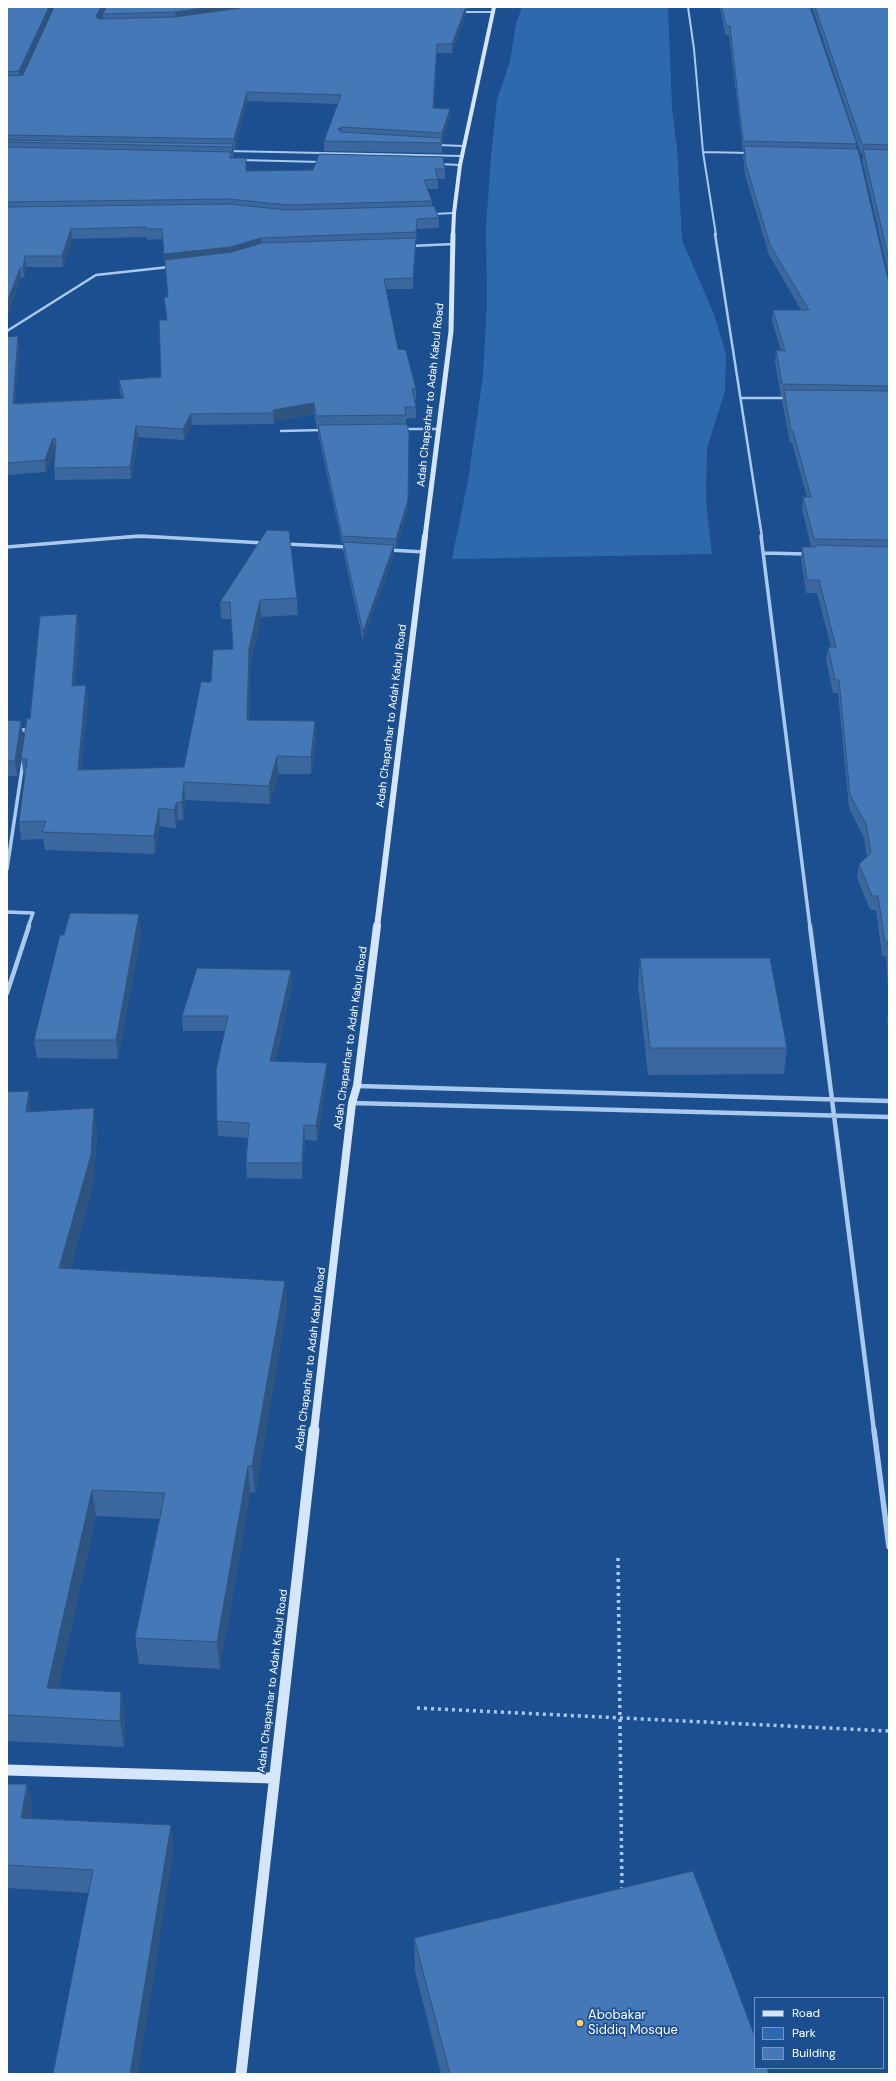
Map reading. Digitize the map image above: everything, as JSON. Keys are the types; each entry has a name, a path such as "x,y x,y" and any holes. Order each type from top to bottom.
{"main road":[{"name":"Adah Chaparhar to Adah Kabul Road","path":"241,2074 273,1778 352,1103 357,1086 440,429 451,331 454,213 463,146 494,10"},
{"path":"7,1770 273,1778"}],"street":[{"path":"688,7 694,49 703,152 742,398 764,553 833,1100 833,1115 889,1547"},
{"path":"454,11 494,10"},
{"path":"433,144 463,146"},
{"path":"222,151 462,156"},
{"path":"703,152 750,153"},
{"path":"237,160 325,162"},
{"path":"436,164 460,165"},
{"path":"431,214 454,213"},
{"path":"406,246 454,244"},
{"path":"7,331 96,276 172,267"},
{"path":"742,398 788,398"},
{"path":"400,429 440,429"},
{"path":"282,431 329,430"},
{"path":"7,547 140,536 266,543"},
{"path":"282,544 353,548"},
{"path":"385,549 424,552"},
{"path":"764,553 811,554"},
{"path":"7,729 25,730 27,734 26,741"},
{"path":"7,869 24,756"},
{"path":"7,912 33,913 7,993"},
{"path":"357,1086 889,1101"},
{"path":"352,1103 889,1117"}],"path":[{"path":"618,1558 622,1897"},
{"path":"416,1708 889,1731"}],"green space":[{"path":"522,7 668,7 672,108 677,148 682,240 714,314 726,354 725,391 707,448 706,501 712,554 452,559 468,480 483,376 487,302 486,228 497,100 510,61 516,24"}],"building":[{"path":"7,7 49,7 19,71 7,72"},
{"path":"54,7 101,7 96,16 98,19 175,17 247,7 466,7 452,44 437,44 433,108 450,109 442,133 341,127 338,129 341,132 441,138 442,143 324,141 341,95 247,92 234,139 7,135 7,76 23,75"},
{"path":"106,7 211,7 175,12 103,14"},
{"path":"722,7 810,7 857,144 743,141 730,26 726,26"},
{"path":"815,7 889,7 889,145 862,144"},
{"path":"7,140 233,144 232,147 7,142"},
{"path":"744,146 858,149 889,280 889,386 782,384 776,350 785,351 773,310 809,310 770,245 746,165"},
{"path":"7,147 231,152 230,158 246,158 246,171 313,170 319,154 443,157 445,169 435,169 438,179 424,180 432,201 288,205 229,199 7,202"},
{"path":"863,149 889,150 889,260"},
{"path":"229,204 288,210 434,206 439,218 417,219 416,232 261,238 231,247 164,254 162,229 146,229 146,227 71,229 62,256 25,256 23,268 20,268 7,303 7,207"},
{"path":"416,238 413,278 384,279 398,349 406,350 416,389 412,389 416,407 405,407 406,415 316,416 314,403 273,410 274,413 191,414 183,429 136,426 130,467 54,468 56,439 53,438 45,460 7,463 7,337 18,336 13,404 124,398 119,380 161,377 159,320 167,320 164,297 168,297 165,260 232,252 262,243"},
{"path":"784,390 889,391 889,540 814,539 803,497 811,497 793,431 791,431"},
{"path":"407,424 409,434 408,500 396,539 342,536 318,425"},
{"path":"267,530 289,531 297,598 260,600 249,649 247,720 315,721 311,757 277,756 269,786 184,782 182,802 177,802 174,810 159,808 154,836 42,832 46,821 19,822 27,759 21,758 27,718 30,719 40,616 77,614 72,686 86,685 78,770 184,767 201,682 211,682 213,650 233,649 230,602 220,602"},
{"path":"343,542 394,545 363,632"},
{"path":"816,545 889,547 889,942 885,942 878,896 872,896 859,864 871,853 866,824 850,795 839,680 835,680 828,647 836,647 819,580 807,580 802,547 816,547"},
{"path":"7,720 21,721 15,761 7,761"},
{"path":"70,913 139,914 116,1040 34,1040 60,935 64,935"},
{"path":"640,958 770,958 787,1048 650,1048"},
{"path":"197,968 291,970 270,1061 327,1063 316,1126 304,1125 302,1163 246,1163 249,1123 217,1121 216,1070 228,1016 182,1016"},
{"path":"29,1091 26,1112 94,1108 91,1155 59,1268 285,1281 252,1466 248,1466 217,1642 135,1638 165,1493 92,1490 47,1688 121,1692 120,1721 7,1715 7,1092"},
{"path":"7,1784 27,1784 21,1818 171,1825 130,2074 53,2074 93,1870 7,1865"},
{"name":"Abobakar Siddiq Mosque","path":"693,1871 754,2034 754,2069 767,2069 769,2074 450,2074 414,1938"}],"place":[{"name":"Abobakar Siddiq Mosque","path":"580,2023"}]}
